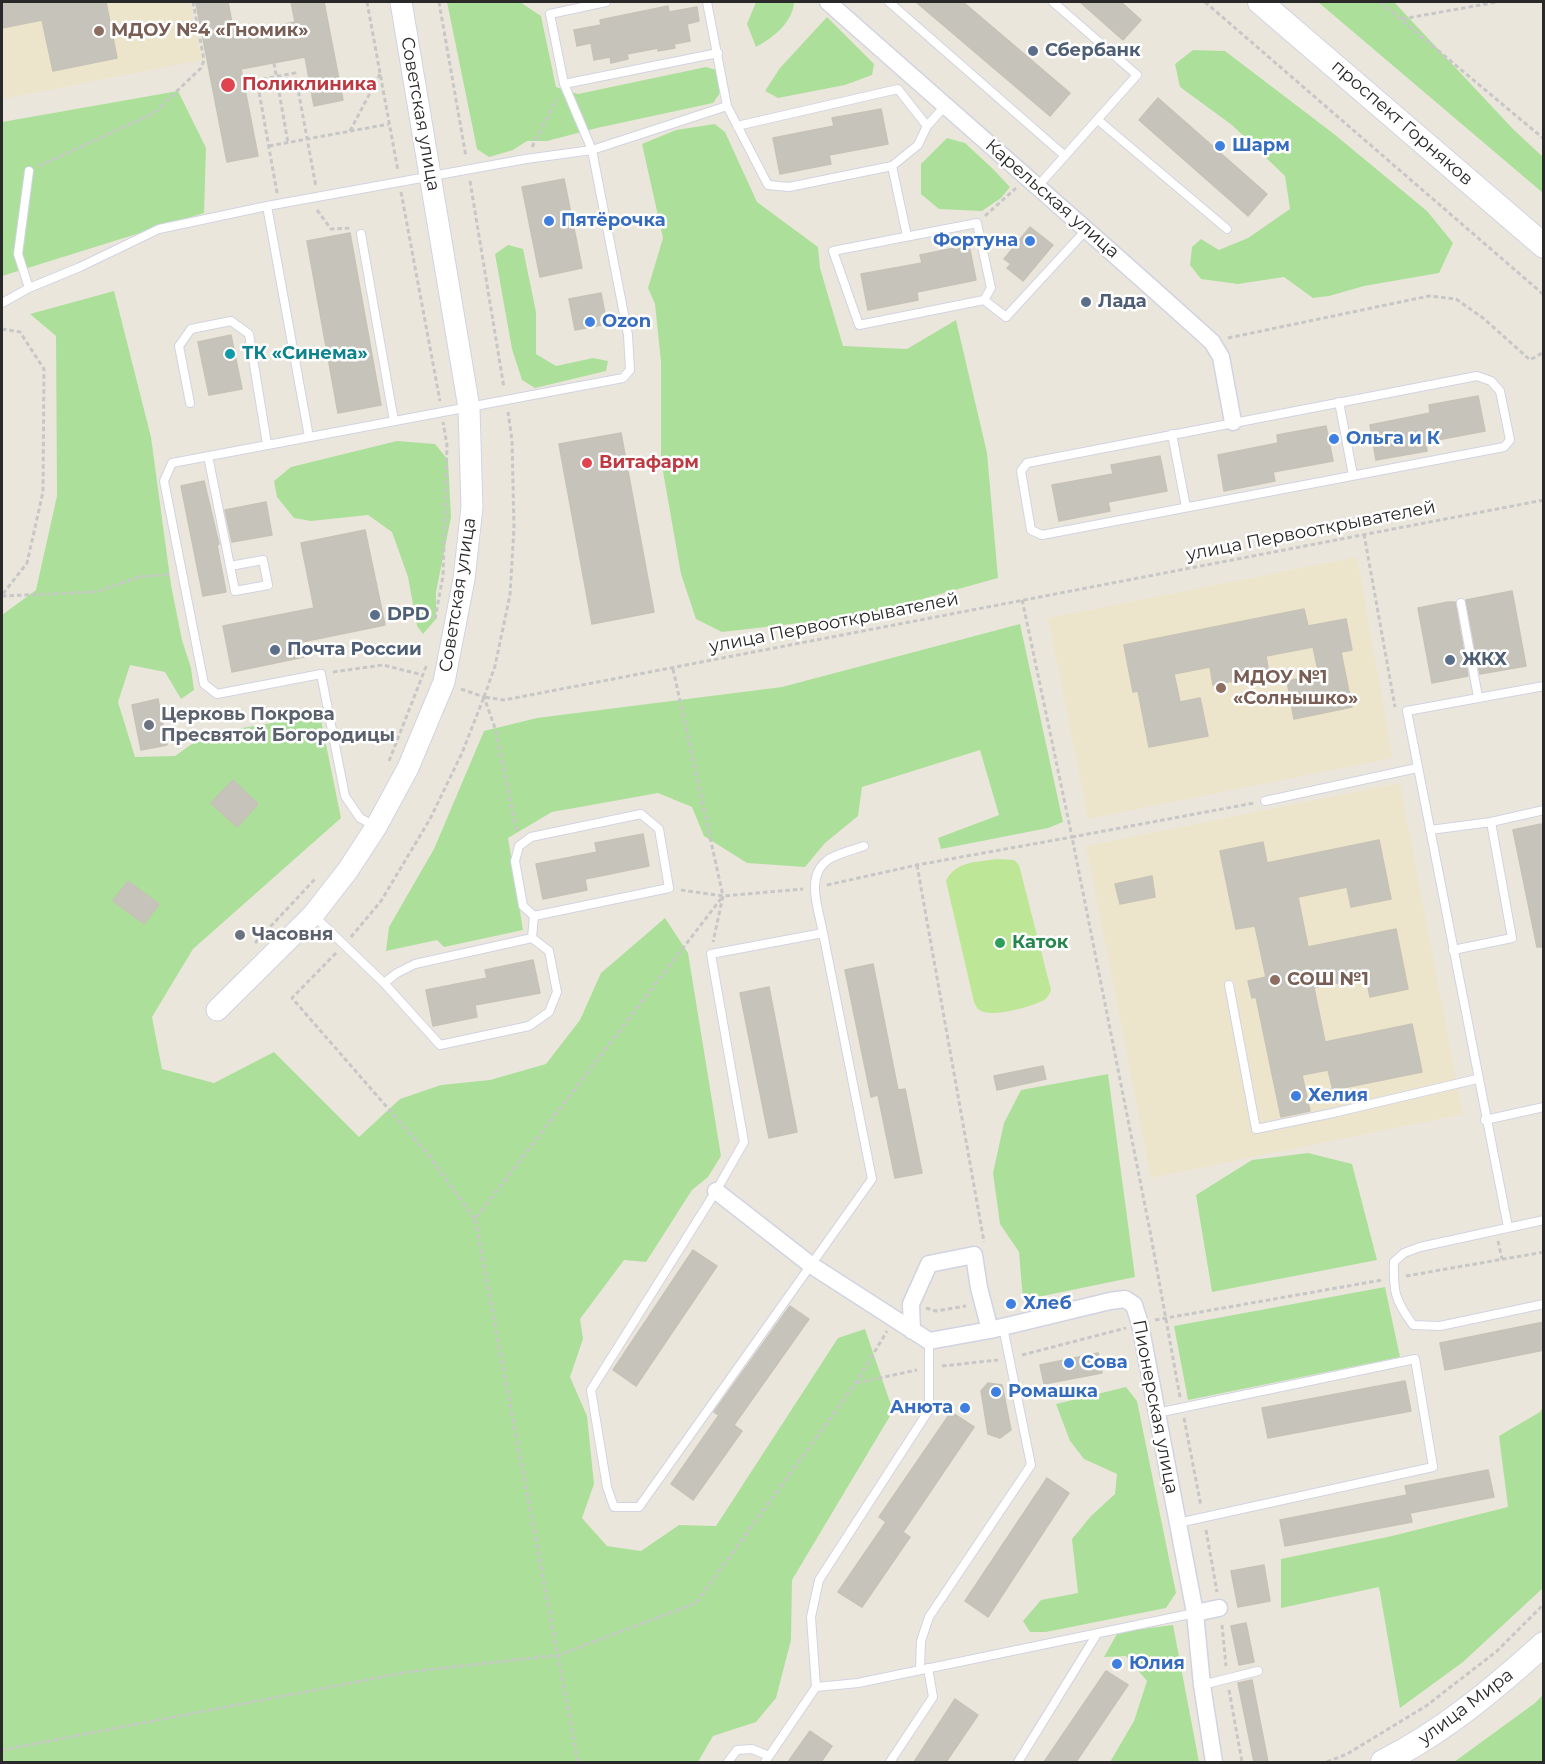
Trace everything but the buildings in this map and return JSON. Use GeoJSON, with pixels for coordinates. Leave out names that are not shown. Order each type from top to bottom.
{"type":"FeatureCollection","features":[{"type":"Feature","properties":{"kind":"main road","name":"проспект Горняков"},"geometry":{"type":"LineString","coordinates":[[1260,2],[1544,246]]}},
{"type":"Feature","properties":{"kind":"main road","name":"улица Мира"},"geometry":{"type":"LineString","coordinates":[[1383,1762],[1410,1749],[1481,1699],[1544,1644]]}},
{"type":"Feature","properties":{"kind":"street","name":"Советская улица"},"geometry":{"type":"LineString","coordinates":[[217,1010],[313,915],[348,870],[376,826],[408,768],[444,682],[464,579],[472,507],[469,408],[401,2]]}},
{"type":"Feature","properties":{"kind":"street","name":"Карельская улица"},"geometry":{"type":"LineString","coordinates":[[828,2],[1088,229],[1212,342],[1221,357],[1233,422]]}},
{"type":"Feature","properties":{"kind":"street"},"geometry":{"type":"LineString","coordinates":[[716,1191],[811,1265],[929,1341]]}},
{"type":"Feature","properties":{"kind":"street"},"geometry":{"type":"LineString","coordinates":[[912,1331],[911,1304],[929,1264],[974,1254],[979,1288],[996,1328]]}},
{"type":"Feature","properties":{"kind":"street","name":"Пионерская улица"},"geometry":{"type":"LineString","coordinates":[[929,1341],[1110,1301],[1125,1299],[1134,1305],[1140,1324],[1195,1613],[1202,1685],[1214,1762]]}},
{"type":"Feature","properties":{"kind":"street"},"geometry":{"type":"LineString","coordinates":[[1195,1613],[1219,1608]]}},
{"type":"Feature","properties":{"kind":"lane"},"geometry":{"type":"LineString","coordinates":[[376,826],[360,818],[345,796],[321,674],[217,694],[204,684],[164,481],[172,463],[623,378],[630,370],[628,335],[592,150],[564,84],[550,14],[606,2]]}},
{"type":"Feature","properties":{"kind":"lane"},"geometry":{"type":"LineString","coordinates":[[707,2],[727,106],[768,185],[789,187],[892,166],[918,145],[927,126],[945,106]]}},
{"type":"Feature","properties":{"kind":"lane"},"geometry":{"type":"LineString","coordinates":[[889,2],[1065,156]]}},
{"type":"Feature","properties":{"kind":"lane"},"geometry":{"type":"LineString","coordinates":[[1033,181],[1065,156],[1137,75],[1053,2]]}},
{"type":"Feature","properties":{"kind":"lane"},"geometry":{"type":"LineString","coordinates":[[564,84],[718,53]]}},
{"type":"Feature","properties":{"kind":"lane"},"geometry":{"type":"LineString","coordinates":[[737,126],[898,89],[927,126]]}},
{"type":"Feature","properties":{"kind":"lane"},"geometry":{"type":"LineString","coordinates":[[2,303],[29,288],[81,267],[159,229],[267,206],[468,169],[592,150],[727,106]]}},
{"type":"Feature","properties":{"kind":"lane"},"geometry":{"type":"LineString","coordinates":[[1098,120],[1227,229]]}},
{"type":"Feature","properties":{"kind":"lane"},"geometry":{"type":"LineString","coordinates":[[892,166],[907,236]]}},
{"type":"Feature","properties":{"kind":"lane"},"geometry":{"type":"LineString","coordinates":[[29,171],[18,254],[29,288]]}},
{"type":"Feature","properties":{"kind":"lane"},"geometry":{"type":"LineString","coordinates":[[267,206],[309,437]]}},
{"type":"Feature","properties":{"kind":"lane"},"geometry":{"type":"LineString","coordinates":[[984,300],[991,288],[977,223],[833,251],[860,324],[984,300],[1006,317],[1088,229]]}},
{"type":"Feature","properties":{"kind":"lane"},"geometry":{"type":"LineString","coordinates":[[361,234],[394,421]]}},
{"type":"Feature","properties":{"kind":"lane"},"geometry":{"type":"LineString","coordinates":[[190,403],[179,346],[191,329],[231,321],[249,334],[267,444]]}},
{"type":"Feature","properties":{"kind":"lane"},"geometry":{"type":"LineString","coordinates":[[1477,376],[1491,381],[1500,391],[1510,440],[1504,447],[1042,536],[1031,530],[1021,471],[1027,463],[1233,422],[1477,376]]}},
{"type":"Feature","properties":{"kind":"lane"},"geometry":{"type":"LineString","coordinates":[[1339,402],[1353,475]]}},
{"type":"Feature","properties":{"kind":"lane"},"geometry":{"type":"LineString","coordinates":[[1172,434],[1186,507]]}},
{"type":"Feature","properties":{"kind":"lane"},"geometry":{"type":"LineString","coordinates":[[208,456],[230,566],[235,591],[268,585],[263,560],[230,566]]}},
{"type":"Feature","properties":{"kind":"lane"},"geometry":{"type":"LineString","coordinates":[[1461,603],[1478,697]]}},
{"type":"Feature","properties":{"kind":"lane"},"geometry":{"type":"LineString","coordinates":[[1508,1227],[1485,1120],[1407,711],[1544,686]]}},
{"type":"Feature","properties":{"kind":"lane"},"geometry":{"type":"LineString","coordinates":[[1264,801],[1417,768]]}},
{"type":"Feature","properties":{"kind":"lane"},"geometry":{"type":"LineString","coordinates":[[1430,830],[1491,822],[1544,810]]}},
{"type":"Feature","properties":{"kind":"lane"},"geometry":{"type":"LineString","coordinates":[[641,814],[658,829],[669,888],[534,916],[523,906],[514,861],[519,846],[531,837],[641,814]]}},
{"type":"Feature","properties":{"kind":"lane"},"geometry":{"type":"LineString","coordinates":[[1453,950],[1512,938],[1491,822]]}},
{"type":"Feature","properties":{"kind":"lane"},"geometry":{"type":"LineString","coordinates":[[823,933],[711,954],[744,1142],[716,1191],[591,1390],[607,1487],[614,1507],[639,1508],[872,1179],[823,933],[814,888],[815,875],[828,860],[864,846]]}},
{"type":"Feature","properties":{"kind":"lane"},"geometry":{"type":"LineString","coordinates":[[313,915],[384,983],[440,1045],[529,1026],[549,1012],[557,992],[549,951],[532,938],[415,964],[384,983]]}},
{"type":"Feature","properties":{"kind":"lane"},"geometry":{"type":"LineString","coordinates":[[532,938],[534,916]]}},
{"type":"Feature","properties":{"kind":"lane"},"geometry":{"type":"LineString","coordinates":[[1229,986],[1256,1129],[1477,1079]]}},
{"type":"Feature","properties":{"kind":"lane"},"geometry":{"type":"LineString","coordinates":[[1485,1120],[1544,1107]]}},
{"type":"Feature","properties":{"kind":"lane"},"geometry":{"type":"LineString","coordinates":[[1544,1220],[1420,1247],[1404,1253],[1394,1262],[1398,1303],[1413,1325],[1440,1326],[1544,1304]]}},
{"type":"Feature","properties":{"kind":"lane"},"geometry":{"type":"LineString","coordinates":[[890,1762],[933,1697],[924,1669],[921,1641],[929,1617],[1031,1465],[1010,1358],[996,1328]]}},
{"type":"Feature","properties":{"kind":"lane"},"geometry":{"type":"LineString","coordinates":[[728,1762],[737,1750],[752,1749],[767,1759],[816,1687],[811,1617],[819,1580],[929,1410],[929,1341]]}},
{"type":"Feature","properties":{"kind":"lane"},"geometry":{"type":"LineString","coordinates":[[1157,1413],[1415,1359],[1433,1467],[1178,1523]]}},
{"type":"Feature","properties":{"kind":"lane"},"geometry":{"type":"LineString","coordinates":[[816,1687],[858,1683],[1195,1613]]}},
{"type":"Feature","properties":{"kind":"lane"},"geometry":{"type":"LineString","coordinates":[[1018,1762],[1097,1634]]}},
{"type":"Feature","properties":{"kind":"lane"},"geometry":{"type":"LineString","coordinates":[[1202,1685],[1258,1671]]}},
{"type":"Feature","properties":{"kind":"path"},"geometry":{"type":"LineString","coordinates":[[29,171],[154,113],[201,68],[204,60],[193,2]]}},
{"type":"Feature","properties":{"kind":"path"},"geometry":{"type":"LineString","coordinates":[[367,2],[447,445],[443,576],[433,630]]}},
{"type":"Feature","properties":{"kind":"path"},"geometry":{"type":"LineString","coordinates":[[439,2],[492,303],[512,440],[514,528],[510,595],[495,666],[484,697],[462,753],[430,819],[381,900],[344,945],[292,998],[426,1152],[475,1219],[578,1762]]}},
{"type":"Feature","properties":{"kind":"path"},"geometry":{"type":"LineString","coordinates":[[1205,2],[1544,295]]}},
{"type":"Feature","properties":{"kind":"path"},"geometry":{"type":"LineString","coordinates":[[1380,2],[1544,139]]}},
{"type":"Feature","properties":{"kind":"path"},"geometry":{"type":"LineString","coordinates":[[1401,20],[1497,2]]}},
{"type":"Feature","properties":{"kind":"path"},"geometry":{"type":"LineString","coordinates":[[274,63],[288,143]]}},
{"type":"Feature","properties":{"kind":"path"},"geometry":{"type":"LineString","coordinates":[[279,204],[257,80],[295,73],[307,140],[313,198],[332,229],[349,227],[361,234]]}},
{"type":"Feature","properties":{"kind":"path"},"geometry":{"type":"LineString","coordinates":[[350,131],[380,74]]}},
{"type":"Feature","properties":{"kind":"path"},"geometry":{"type":"LineString","coordinates":[[526,159],[564,84]]}},
{"type":"Feature","properties":{"kind":"path"},"geometry":{"type":"LineString","coordinates":[[269,146],[389,124]]}},
{"type":"Feature","properties":{"kind":"path"},"geometry":{"type":"LineString","coordinates":[[977,223],[1033,181]]}},
{"type":"Feature","properties":{"kind":"path"},"geometry":{"type":"LineString","coordinates":[[1212,342],[1429,296],[1456,299],[1483,318],[1530,360],[1544,352]]}},
{"type":"Feature","properties":{"kind":"path"},"geometry":{"type":"LineString","coordinates":[[2,329],[20,332],[44,369],[43,492],[27,563],[2,595]]}},
{"type":"Feature","properties":{"kind":"path","name":"улица Первооткрывателей"},"geometry":{"type":"LineString","coordinates":[[444,682],[484,697],[504,700],[1544,500]]}},
{"type":"Feature","properties":{"kind":"path"},"geometry":{"type":"LineString","coordinates":[[2,595],[96,592],[139,577],[182,572]]}},
{"type":"Feature","properties":{"kind":"path"},"geometry":{"type":"LineString","coordinates":[[1022,599],[1150,1231],[1164,1318],[1204,1517],[1224,1633],[1227,1680],[1242,1762]]}},
{"type":"Feature","properties":{"kind":"path"},"geometry":{"type":"LineString","coordinates":[[386,766],[427,662]]}},
{"type":"Feature","properties":{"kind":"path"},"geometry":{"type":"LineString","coordinates":[[321,674],[383,665],[423,675]]}},
{"type":"Feature","properties":{"kind":"path"},"geometry":{"type":"LineString","coordinates":[[673,669],[723,896],[711,954]]}},
{"type":"Feature","properties":{"kind":"path"},"geometry":{"type":"LineString","coordinates":[[484,697],[496,731],[515,824]]}},
{"type":"Feature","properties":{"kind":"path"},"geometry":{"type":"LineString","coordinates":[[669,888],[723,896],[814,888],[917,866],[1264,801]]}},
{"type":"Feature","properties":{"kind":"path"},"geometry":{"type":"LineString","coordinates":[[917,866],[985,1247]]}},
{"type":"Feature","properties":{"kind":"path"},"geometry":{"type":"LineString","coordinates":[[254,944],[322,872]]}},
{"type":"Feature","properties":{"kind":"path"},"geometry":{"type":"LineString","coordinates":[[475,1219],[723,896]]}},
{"type":"Feature","properties":{"kind":"path"},"geometry":{"type":"LineString","coordinates":[[856,1383],[928,1368],[1010,1358],[1164,1318],[1544,1252]]}},
{"type":"Feature","properties":{"kind":"path"},"geometry":{"type":"LineString","coordinates":[[911,1304],[936,1311],[971,1306],[979,1288]]}},
{"type":"Feature","properties":{"kind":"path"},"geometry":{"type":"LineString","coordinates":[[2,1750],[408,1672],[559,1655],[696,1604],[856,1383],[894,1320]]}},
{"type":"Feature","properties":{"kind":"path"},"geometry":{"type":"LineString","coordinates":[[1327,1762],[1347,1754],[1426,1706],[1497,1651],[1544,1604]]}},
{"type":"Feature","properties":{"kind":"shaded area","name":"МДОУ №4 «Гномик»"},"geometry":{"type":"Polygon","coordinates":[[[2,2],[190,2],[202,60],[2,99],[2,2]]]}},
{"type":"Feature","properties":{"kind":"shaded area","name":"МДОУ №1 «Солнышко»"},"geometry":{"type":"Polygon","coordinates":[[[1357,557],[1393,758],[1088,819],[1048,618],[1357,557]]]}},
{"type":"Feature","properties":{"kind":"shaded area","name":"СОШ №1"},"geometry":{"type":"Polygon","coordinates":[[[1400,783],[1463,1114],[1151,1178],[1086,846],[1400,783]]]}},
{"type":"Feature","properties":{"kind":"green space"},"geometry":{"type":"Polygon","coordinates":[[[447,2],[520,2],[541,16],[556,87],[578,94],[706,67],[716,70],[720,93],[713,103],[547,141],[527,141],[513,150],[489,157],[477,149],[447,2]]]}},
{"type":"Feature","properties":{"kind":"green space"},"geometry":{"type":"Polygon","coordinates":[[[756,2],[794,2],[790,16],[781,29],[756,47],[747,24],[756,2]]]}},
{"type":"Feature","properties":{"kind":"green space"},"geometry":{"type":"Polygon","coordinates":[[[1318,2],[1394,2],[1513,129],[1543,157],[1543,193],[1318,2]]]}},
{"type":"Feature","properties":{"kind":"green space"},"geometry":{"type":"Polygon","coordinates":[[[827,17],[874,64],[872,75],[845,85],[778,98],[765,91],[780,68],[827,17]]]}},
{"type":"Feature","properties":{"kind":"green space"},"geometry":{"type":"Polygon","coordinates":[[[1193,50],[1225,51],[1334,134],[1427,211],[1453,243],[1439,273],[1364,286],[1313,298],[1284,277],[1238,284],[1201,279],[1190,265],[1192,247],[1201,239],[1219,250],[1248,238],[1290,209],[1285,176],[1232,125],[1180,87],[1175,64],[1193,50]]]}},
{"type":"Feature","properties":{"kind":"green space"},"geometry":{"type":"Polygon","coordinates":[[[178,91],[206,148],[204,213],[2,276],[2,122],[178,91]]]}},
{"type":"Feature","properties":{"kind":"green space"},"geometry":{"type":"Polygon","coordinates":[[[715,124],[725,132],[757,202],[818,247],[820,268],[843,346],[907,349],[956,320],[987,453],[998,578],[861,616],[722,632],[696,619],[681,574],[661,460],[661,362],[655,304],[648,288],[663,238],[642,144],[676,130],[715,124]]]}},
{"type":"Feature","properties":{"kind":"green space"},"geometry":{"type":"Polygon","coordinates":[[[947,138],[965,143],[1010,187],[1001,198],[982,211],[939,209],[921,194],[921,164],[947,138]]]}},
{"type":"Feature","properties":{"kind":"green space"},"geometry":{"type":"Polygon","coordinates":[[[508,245],[523,249],[536,312],[536,354],[556,366],[593,358],[608,361],[606,371],[535,388],[522,380],[512,349],[495,254],[508,245]]]}},
{"type":"Feature","properties":{"kind":"green space"},"geometry":{"type":"Polygon","coordinates":[[[114,291],[151,437],[171,585],[194,690],[181,699],[165,672],[130,665],[118,702],[135,757],[175,756],[206,734],[320,715],[341,818],[193,949],[152,1017],[162,1069],[214,1083],[274,1052],[359,1137],[400,1099],[441,1085],[490,1080],[546,1064],[580,1020],[601,973],[665,918],[688,953],[721,1156],[708,1177],[692,1190],[646,1262],[624,1260],[580,1319],[583,1339],[570,1377],[587,1416],[594,1484],[582,1518],[607,1546],[641,1551],[679,1525],[716,1526],[838,1338],[865,1329],[893,1411],[792,1580],[791,1640],[776,1698],[756,1722],[713,1736],[698,1762],[2,1762],[2,615],[36,590],[57,496],[56,336],[30,314],[114,291]]]}},
{"type":"Feature","properties":{"kind":"green space"},"geometry":{"type":"Polygon","coordinates":[[[397,441],[435,444],[448,460],[451,517],[436,592],[436,619],[423,634],[417,626],[408,577],[392,532],[368,515],[311,521],[294,518],[277,497],[274,481],[291,467],[397,441]]]}},
{"type":"Feature","properties":{"kind":"green space"},"geometry":{"type":"Polygon","coordinates":[[[1020,624],[1063,822],[1048,828],[941,849],[938,838],[999,815],[980,750],[862,787],[858,816],[825,843],[805,867],[747,863],[704,836],[692,807],[658,793],[552,812],[508,838],[523,930],[444,947],[437,940],[386,951],[389,927],[434,849],[484,731],[537,718],[782,687],[1020,624]]]}},
{"type":"Feature","properties":{"kind":"green space","name":"Каток"},"geometry":{"type":"Polygon","coordinates":[[[997,859],[1014,860],[1019,865],[1051,990],[1047,998],[1037,1003],[1013,1010],[990,1013],[980,1011],[974,1002],[946,881],[950,874],[961,866],[997,859]]]}},
{"type":"Feature","properties":{"kind":"green space"},"geometry":{"type":"Polygon","coordinates":[[[1108,1074],[1135,1277],[1023,1300],[1019,1252],[1000,1224],[993,1173],[1004,1123],[1021,1090],[1108,1074]]]}},
{"type":"Feature","properties":{"kind":"green space"},"geometry":{"type":"Polygon","coordinates":[[[1308,1153],[1352,1164],[1377,1260],[1212,1292],[1196,1195],[1252,1160],[1308,1153]]]}},
{"type":"Feature","properties":{"kind":"green space"},"geometry":{"type":"Polygon","coordinates":[[[1385,1287],[1400,1357],[1188,1400],[1174,1326],[1385,1287]]]}},
{"type":"Feature","properties":{"kind":"green space"},"geometry":{"type":"Polygon","coordinates":[[[1126,1387],[1137,1401],[1176,1593],[1166,1608],[1046,1632],[1030,1632],[1023,1621],[1041,1600],[1078,1593],[1072,1539],[1091,1516],[1115,1494],[1117,1474],[1084,1459],[1070,1441],[1056,1404],[1126,1387]]]}},
{"type":"Feature","properties":{"kind":"green space"},"geometry":{"type":"Polygon","coordinates":[[[1543,1407],[1543,1588],[1463,1662],[1400,1708],[1379,1587],[1281,1608],[1281,1559],[1392,1536],[1508,1507],[1499,1436],[1540,1412],[1543,1407]]]}},
{"type":"Feature","properties":{"kind":"green space"},"geometry":{"type":"Polygon","coordinates":[[[1173,1625],[1199,1762],[1110,1762],[1134,1721],[1147,1681],[1126,1656],[1104,1657],[1118,1632],[1173,1625]]]}},
{"type":"Feature","properties":{"kind":"green space"},"geometry":{"type":"Polygon","coordinates":[[[1543,1695],[1543,1762],[1454,1762],[1535,1703],[1543,1695]]]}},
{"type":"Feature","properties":{"kind":"place","name":"МДОУ №4 «Гномик»"},"geometry":{"type":"Point","coordinates":[99,31]}},
{"type":"Feature","properties":{"kind":"place","name":"Сбербанк"},"geometry":{"type":"Point","coordinates":[1033,51]}},
{"type":"Feature","properties":{"kind":"place","name":"Поликлиника"},"geometry":{"type":"Point","coordinates":[228,85]}},
{"type":"Feature","properties":{"kind":"place","name":"Шарм"},"geometry":{"type":"Point","coordinates":[1220,146]}},
{"type":"Feature","properties":{"kind":"place","name":"Пятёрочка"},"geometry":{"type":"Point","coordinates":[549,221]}},
{"type":"Feature","properties":{"kind":"place","name":"Фортуна"},"geometry":{"type":"Point","coordinates":[1030,241]}},
{"type":"Feature","properties":{"kind":"place","name":"Лада"},"geometry":{"type":"Point","coordinates":[1086,302]}},
{"type":"Feature","properties":{"kind":"place","name":"Ozon"},"geometry":{"type":"Point","coordinates":[590,322]}},
{"type":"Feature","properties":{"kind":"place","name":"ТК «Синема»"},"geometry":{"type":"Point","coordinates":[230,354]}},
{"type":"Feature","properties":{"kind":"place","name":"Ольга и К"},"geometry":{"type":"Point","coordinates":[1334,439]}},
{"type":"Feature","properties":{"kind":"place","name":"Витафарм"},"geometry":{"type":"Point","coordinates":[587,463]}},
{"type":"Feature","properties":{"kind":"place","name":"DPD"},"geometry":{"type":"Point","coordinates":[375,615]}},
{"type":"Feature","properties":{"kind":"place","name":"Почта России"},"geometry":{"type":"Point","coordinates":[275,650]}},
{"type":"Feature","properties":{"kind":"place","name":"ЖКХ"},"geometry":{"type":"Point","coordinates":[1450,660]}},
{"type":"Feature","properties":{"kind":"place","name":"МДОУ №1 «Солнышко»"},"geometry":{"type":"Point","coordinates":[1221,688]}},
{"type":"Feature","properties":{"kind":"place","name":"Церковь Покрова Пресвятой Богородицы"},"geometry":{"type":"Point","coordinates":[149,725]}},
{"type":"Feature","properties":{"kind":"place","name":"Часовня"},"geometry":{"type":"Point","coordinates":[240,935]}},
{"type":"Feature","properties":{"kind":"place","name":"Каток"},"geometry":{"type":"Point","coordinates":[1000,943]}},
{"type":"Feature","properties":{"kind":"place","name":"СОШ №1"},"geometry":{"type":"Point","coordinates":[1275,980]}},
{"type":"Feature","properties":{"kind":"place","name":"Хелия"},"geometry":{"type":"Point","coordinates":[1296,1096]}},
{"type":"Feature","properties":{"kind":"place","name":"Хлеб"},"geometry":{"type":"Point","coordinates":[1011,1304]}},
{"type":"Feature","properties":{"kind":"place","name":"Сова"},"geometry":{"type":"Point","coordinates":[1069,1363]}},
{"type":"Feature","properties":{"kind":"place","name":"Ромашка"},"geometry":{"type":"Point","coordinates":[996,1392]}},
{"type":"Feature","properties":{"kind":"place","name":"Анюта"},"geometry":{"type":"Point","coordinates":[965,1408]}},
{"type":"Feature","properties":{"kind":"place","name":"Юлия"},"geometry":{"type":"Point","coordinates":[1117,1664]}}]}
